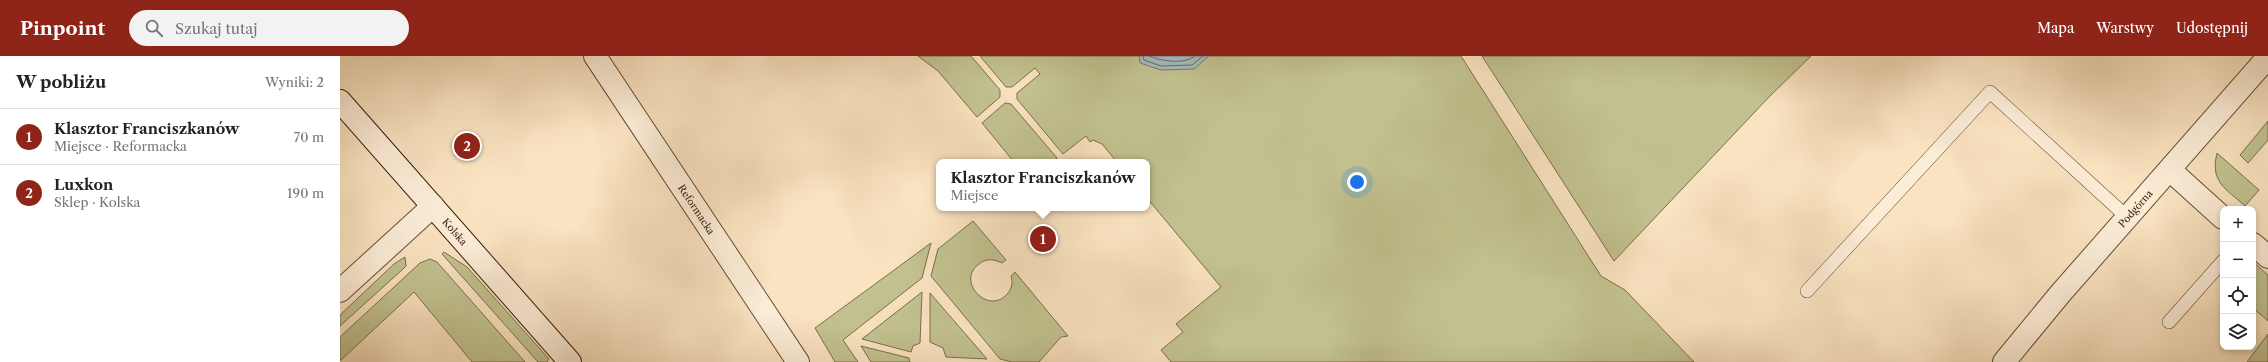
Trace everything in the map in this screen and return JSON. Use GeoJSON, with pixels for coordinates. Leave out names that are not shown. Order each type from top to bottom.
{"type":"FeatureCollection","features":[{"type":"Feature","properties":{"kind":"street","name":"Reformacka"},"geometry":{"type":"LineString","coordinates":[[595,56],[798,362]]}},
{"type":"Feature","properties":{"kind":"street","name":"Podgórna"},"geometry":{"type":"LineString","coordinates":[[2004,362],[2127,217],[2268,57]]}},
{"type":"Feature","properties":{"kind":"street","name":"Kolska"},"geometry":{"type":"LineString","coordinates":[[340,101],[570,362]]}},
{"type":"Feature","properties":{"kind":"street"},"geometry":{"type":"LineString","coordinates":[[2170,170],[2220,215]]}},
{"type":"Feature","properties":{"kind":"street"},"geometry":{"type":"LineString","coordinates":[[340,292],[433,206]]}},
{"type":"Feature","properties":{"kind":"street"},"geometry":{"type":"LineString","coordinates":[[2256,247],[2268,257]]}},
{"type":"Feature","properties":{"kind":"lane"},"geometry":{"type":"LineString","coordinates":[[1806,291],[1990,92],[2127,217]]}},
{"type":"Feature","properties":{"kind":"lane"},"geometry":{"type":"LineString","coordinates":[[2169,322],[2220,264]]}},
{"type":"Feature","properties":{"kind":"green space"},"geometry":{"type":"Polygon","coordinates":[[[918,56],[971,56],[1000,90],[1000,97],[977,117],[938,71],[918,56]]]}},
{"type":"Feature","properties":{"kind":"green space"},"geometry":{"type":"Polygon","coordinates":[[[980,56],[1461,56],[1601,276],[1625,290],[1694,362],[1171,362],[1161,350],[1183,332],[1176,324],[1221,287],[1150,202],[1150,159],[1114,159],[1102,144],[1093,140],[1090,142],[1086,136],[1063,154],[1017,99],[1017,93],[1040,74],[1035,68],[1012,87],[1006,87],[980,56]]]}},
{"type":"Feature","properties":{"kind":"green space"},"geometry":{"type":"Polygon","coordinates":[[[1482,56],[1811,56],[1769,97],[1614,261],[1482,56]]]}},
{"type":"Feature","properties":{"kind":"green space"},"geometry":{"type":"Polygon","coordinates":[[[1005,103],[1011,104],[1057,158],[1012,159],[982,123],[1005,103]]]}},
{"type":"Feature","properties":{"kind":"green space"},"geometry":{"type":"Polygon","coordinates":[[[2268,121],[2268,140],[2248,163],[2240,155],[2268,121]]]}},
{"type":"Feature","properties":{"kind":"green space"},"geometry":{"type":"Polygon","coordinates":[[[2217,153],[2259,190],[2245,206],[2221,184],[2216,171],[2215,163],[2217,153]]]}},
{"type":"Feature","properties":{"kind":"green space"},"geometry":{"type":"Polygon","coordinates":[[[973,221],[1006,260],[1002,263],[993,260],[984,261],[973,271],[971,279],[977,294],[984,299],[992,301],[1000,299],[1008,293],[1012,283],[1011,276],[1015,272],[1068,336],[1061,337],[1039,362],[1012,362],[1000,359],[931,276],[938,249],[973,221]]]}},
{"type":"Feature","properties":{"kind":"green space"},"geometry":{"type":"Polygon","coordinates":[[[931,243],[922,278],[843,340],[858,362],[835,362],[815,328],[931,243]]]}},
{"type":"Feature","properties":{"kind":"green space"},"geometry":{"type":"Polygon","coordinates":[[[444,252],[467,267],[549,359],[547,362],[538,362],[442,254],[444,252]]]}},
{"type":"Feature","properties":{"kind":"green space"},"geometry":{"type":"Polygon","coordinates":[[[405,257],[406,266],[340,326],[340,315],[394,264],[405,257]]]}},
{"type":"Feature","properties":{"kind":"green space"},"geometry":{"type":"Polygon","coordinates":[[[430,259],[437,262],[525,362],[472,362],[414,292],[340,361],[340,337],[420,263],[430,259]]]}},
{"type":"Feature","properties":{"kind":"green space"},"geometry":{"type":"Polygon","coordinates":[[[2256,265],[2268,275],[2268,321],[2256,311],[2256,265]]]}},
{"type":"Feature","properties":{"kind":"green space"},"geometry":{"type":"Polygon","coordinates":[[[922,292],[920,343],[913,346],[911,352],[862,339],[922,292]]]}},
{"type":"Feature","properties":{"kind":"green space"},"geometry":{"type":"Polygon","coordinates":[[[930,293],[987,359],[946,357],[943,348],[930,342],[930,293]]]}},
{"type":"Feature","properties":{"kind":"green space"},"geometry":{"type":"Polygon","coordinates":[[[2268,334],[2268,362],[2247,362],[2268,334]]]}},
{"type":"Feature","properties":{"kind":"green space"},"geometry":{"type":"Polygon","coordinates":[[[861,346],[909,358],[910,362],[871,362],[861,346]]]}},
{"type":"Feature","properties":{"kind":"water"},"geometry":{"type":"Polygon","coordinates":[[[1139,56],[1209,56],[1194,69],[1161,70],[1140,63],[1139,56]]]}},
{"type":"Feature","properties":{"kind":"place","name":"Luxkon"},"geometry":{"type":"Point","coordinates":[467,146]}},
{"type":"Feature","properties":{"kind":"place","name":"Klasztor Franciszkanów"},"geometry":{"type":"Point","coordinates":[1043,239]}}]}
